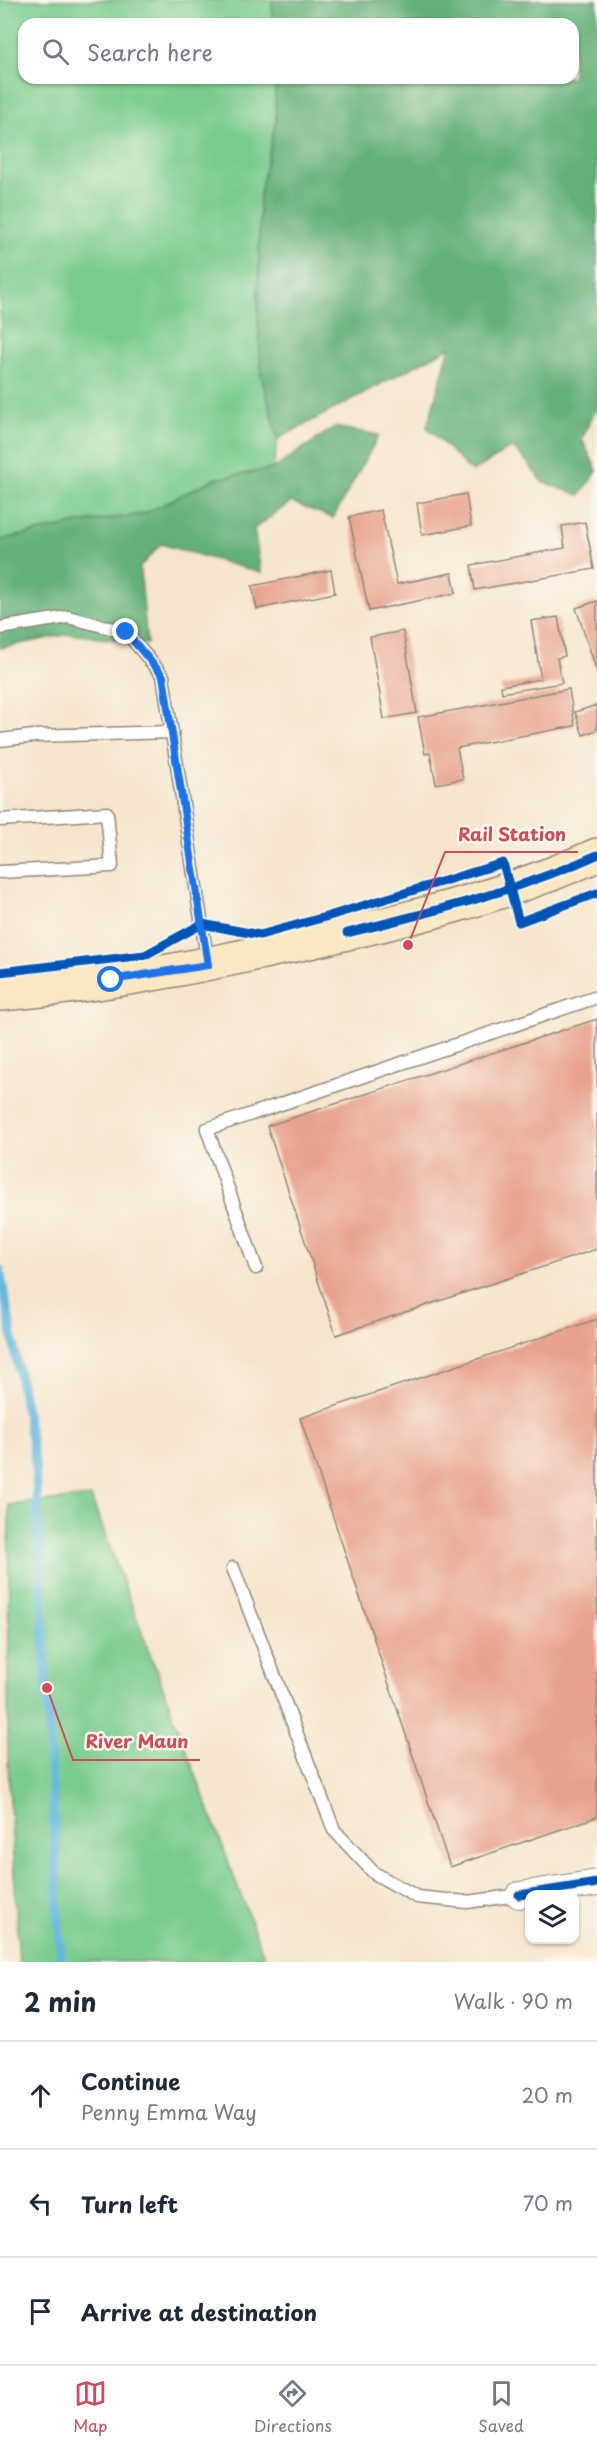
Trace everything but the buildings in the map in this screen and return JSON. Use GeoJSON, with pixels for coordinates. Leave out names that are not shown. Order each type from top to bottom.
{"type":"FeatureCollection","features":[{"type":"Feature","properties":{"kind":"main road"},"geometry":{"type":"LineString","coordinates":[[0,994],[43,990],[208,965],[454,906],[555,874],[597,855]]}},
{"type":"Feature","properties":{"kind":"street"},"geometry":{"type":"LineString","coordinates":[[519,1895],[597,1883]]}},
{"type":"Feature","properties":{"kind":"lane"},"geometry":{"type":"LineString","coordinates":[[0,628],[69,617],[126,632],[163,676],[208,965]]}},
{"type":"Feature","properties":{"kind":"lane"},"geometry":{"type":"LineString","coordinates":[[0,740],[34,736],[172,732]]}},
{"type":"Feature","properties":{"kind":"lane"},"geometry":{"type":"LineString","coordinates":[[0,820],[107,813],[112,866],[0,872]]}},
{"type":"Feature","properties":{"kind":"lane"},"geometry":{"type":"LineString","coordinates":[[256,1268],[207,1129],[597,997]]}},
{"type":"Feature","properties":{"kind":"lane"},"geometry":{"type":"LineString","coordinates":[[233,1568],[334,1830],[374,1873],[417,1897],[467,1902],[519,1895]]}},
{"type":"Feature","properties":{"kind":"green space"},"geometry":{"type":"Polygon","coordinates":[[[0,0],[272,0],[273,18],[18,18],[18,84],[275,84],[276,121],[260,192],[258,316],[261,374],[278,439],[273,469],[214,479],[144,514],[78,523],[0,540],[0,0]]]}},
{"type":"Feature","properties":{"kind":"green space"},"geometry":{"type":"Polygon","coordinates":[[[272,0],[597,0],[597,411],[582,439],[597,471],[580,495],[542,482],[512,447],[472,472],[427,427],[450,347],[278,439],[261,374],[258,316],[260,192],[276,121],[275,84],[579,84],[579,18],[273,18],[272,0]]]}},
{"type":"Feature","properties":{"kind":"green space"},"geometry":{"type":"Polygon","coordinates":[[[334,427],[379,435],[333,518],[291,502],[254,529],[261,573],[161,544],[140,567],[147,644],[69,634],[0,648],[0,540],[78,523],[144,514],[214,479],[273,469],[334,427]]]}},
{"type":"Feature","properties":{"kind":"green space"},"geometry":{"type":"Polygon","coordinates":[[[91,1497],[266,1962],[19,1962],[8,1765],[9,1505],[91,1497]]]}},
{"type":"Feature","properties":{"kind":"waterway"},"geometry":{"type":"LineString","coordinates":[[0,1270],[35,1461],[61,1962]]}},
{"type":"Feature","properties":{"kind":"cycle path"},"geometry":{"type":"LineString","coordinates":[[347,933],[505,890],[597,855]]}},
{"type":"Feature","properties":{"kind":"cycle path"},"geometry":{"type":"LineString","coordinates":[[0,972],[145,955],[202,924],[260,935],[503,863],[519,922],[597,893]]}},
{"type":"Feature","properties":{"kind":"cycle path"},"geometry":{"type":"LineString","coordinates":[[519,1895],[597,1883]]}},
{"type":"Feature","properties":{"kind":"place","name":"Rail Station"},"geometry":{"type":"Point","coordinates":[408,945]}},
{"type":"Feature","properties":{"kind":"place","name":"River Maun"},"geometry":{"type":"Point","coordinates":[47,1688]}},
{"type":"Feature","properties":{"kind":"route"},"geometry":{"type":"LineString","coordinates":[[111,980],[208,965],[163,676],[126,632]]}}]}
